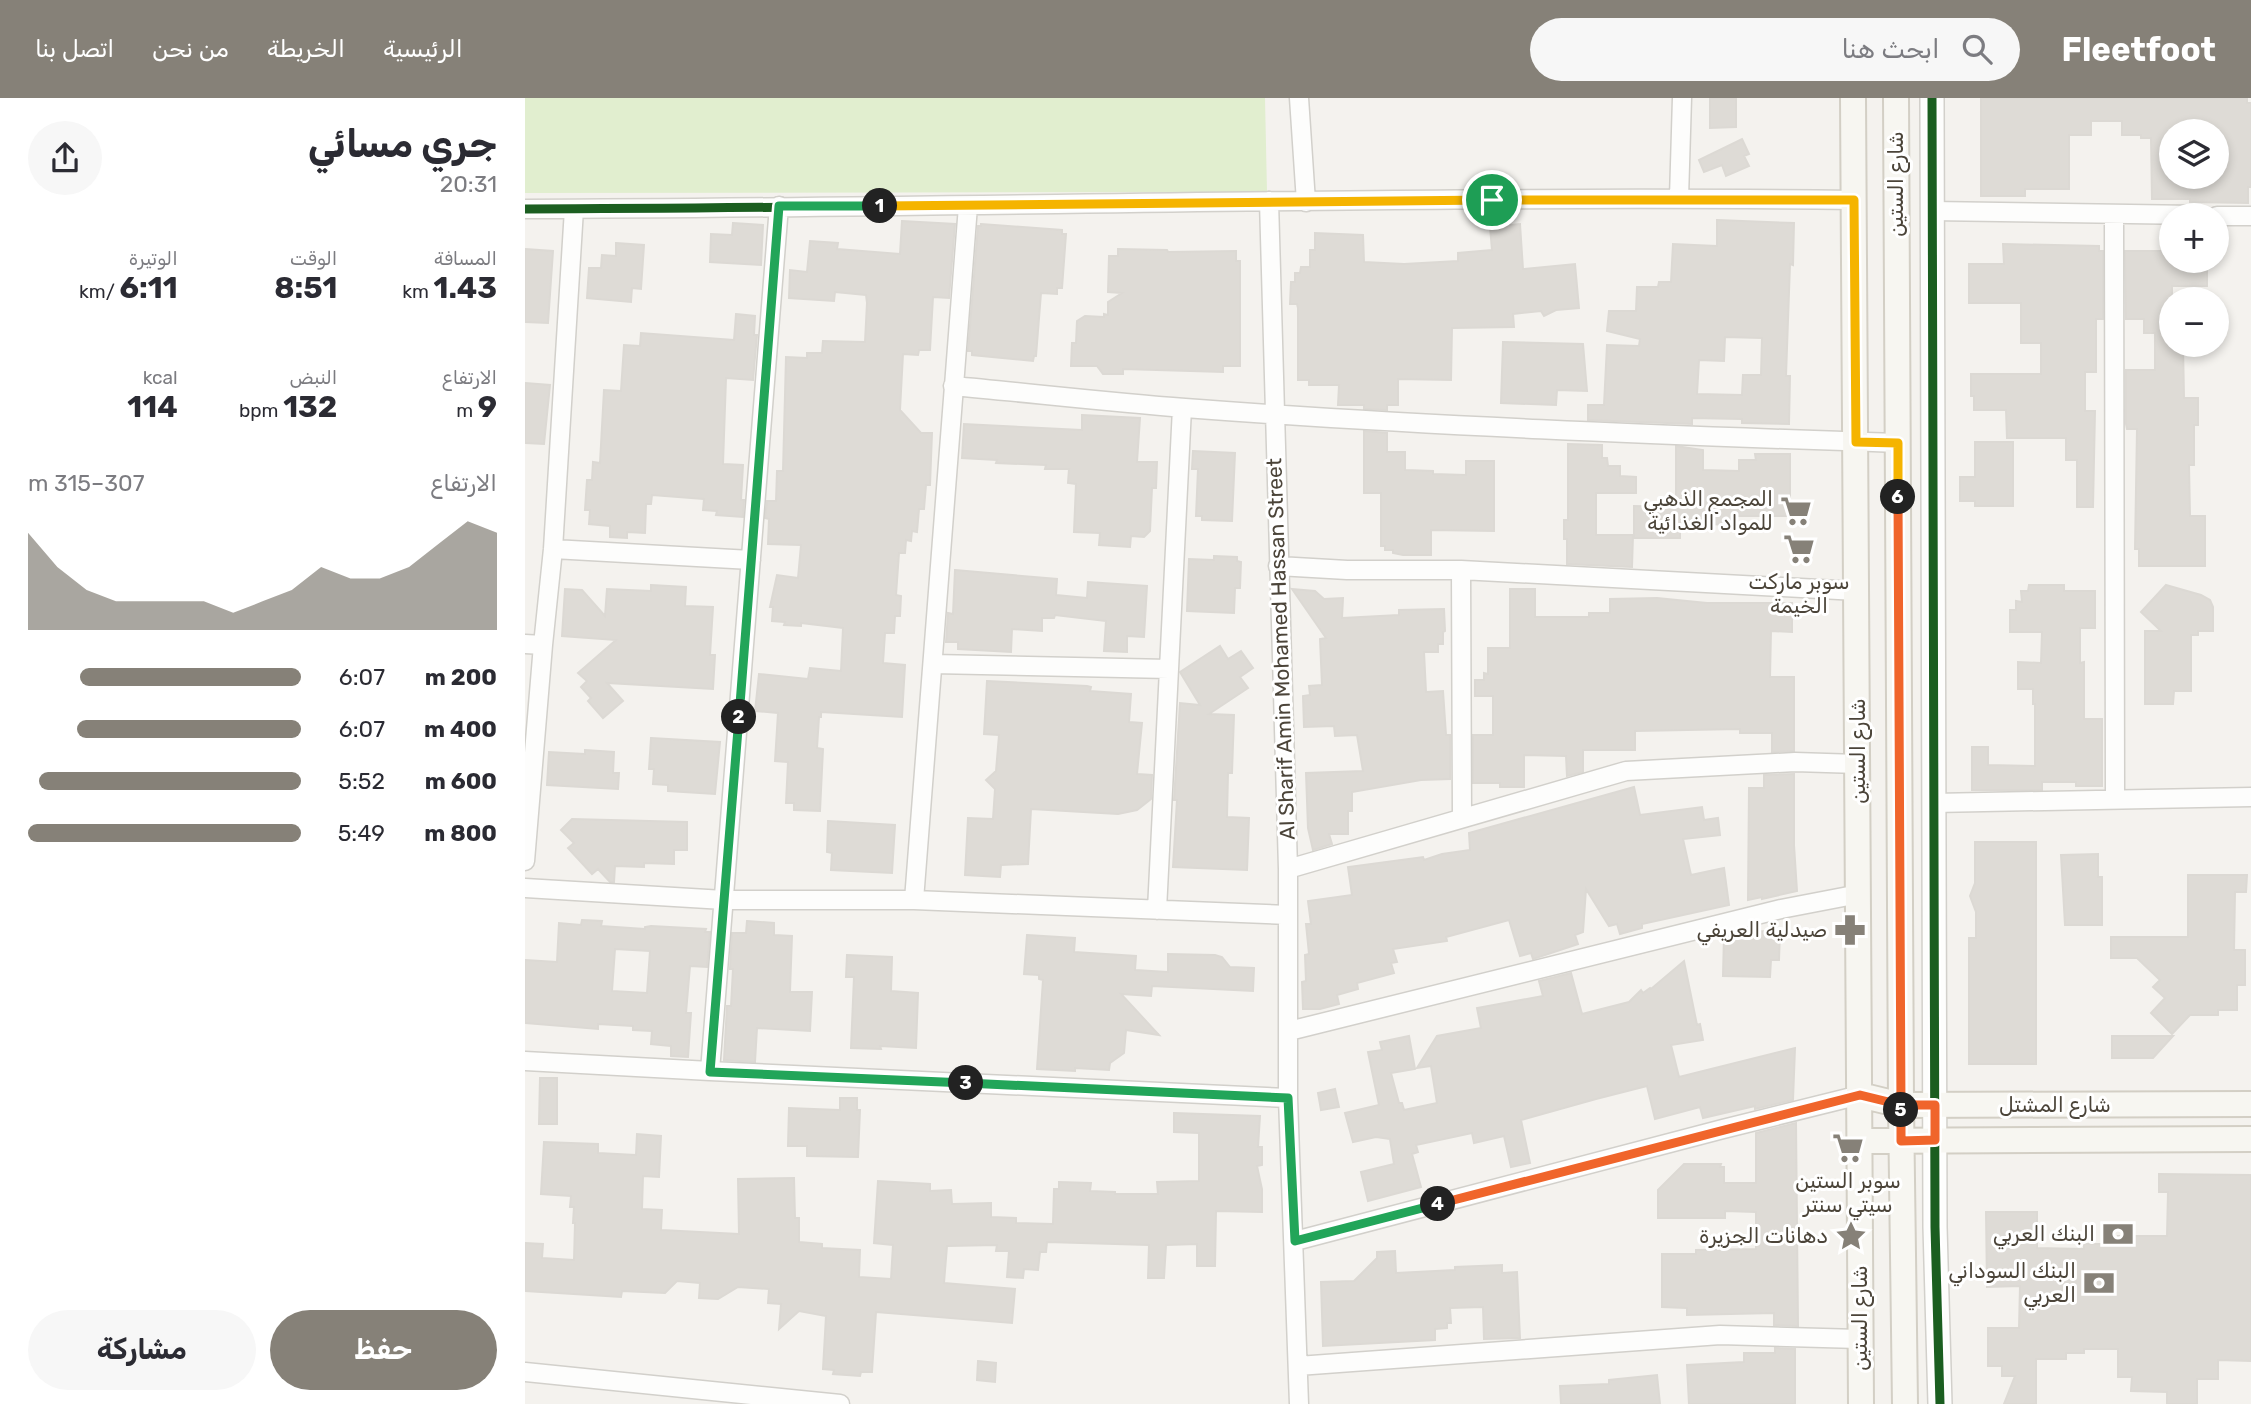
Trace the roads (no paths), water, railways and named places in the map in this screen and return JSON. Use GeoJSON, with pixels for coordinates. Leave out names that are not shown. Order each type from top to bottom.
{"type":"FeatureCollection","features":[{"type":"Feature","properties":{"kind":"main road","name":"شارع الستين"},"geometry":{"type":"LineString","coordinates":[[1853,98],[1861,1404]]}},
{"type":"Feature","properties":{"kind":"main road","name":"شارع الستين"},"geometry":{"type":"LineString","coordinates":[[1896,98],[1901,1141],[1905,1404]]}},
{"type":"Feature","properties":{"kind":"main road"},"geometry":{"type":"LineString","coordinates":[[1856,512],[1898,512]]}},
{"type":"Feature","properties":{"kind":"main road","name":"شارع المشتل"},"geometry":{"type":"LineString","coordinates":[[1860,1095],[1901,1105],[2251,1104]]}},
{"type":"Feature","properties":{"kind":"main road","name":"شارع المشتل"},"geometry":{"type":"LineString","coordinates":[[1860,1141],[2251,1139]]}},
{"type":"Feature","properties":{"kind":"street"},"geometry":{"type":"LineString","coordinates":[[1299,98],[1306,202]]}},
{"type":"Feature","properties":{"kind":"street"},"geometry":{"type":"LineString","coordinates":[[1679,198],[1682,98]]}},
{"type":"Feature","properties":{"kind":"street"},"geometry":{"type":"LineString","coordinates":[[1932,98],[1935,1227],[1940,1404]]}},
{"type":"Feature","properties":{"kind":"street"},"geometry":{"type":"LineString","coordinates":[[525,209],[1679,198],[1854,200]]}},
{"type":"Feature","properties":{"kind":"street","name":"Al Sharif Amin Mohamed Hassan Street"},"geometry":{"type":"LineString","coordinates":[[1269,201],[1288,869],[1288,1098],[1299,1404]]}},
{"type":"Feature","properties":{"kind":"street"},"geometry":{"type":"LineString","coordinates":[[710,1072],[779,206]]}},
{"type":"Feature","properties":{"kind":"street"},"geometry":{"type":"LineString","coordinates":[[914,900],[968,206]]}},
{"type":"Feature","properties":{"kind":"street"},"geometry":{"type":"LineString","coordinates":[[525,860],[534,645],[553,549],[574,209]]}},
{"type":"Feature","properties":{"kind":"street"},"geometry":{"type":"LineString","coordinates":[[1932,211],[2159,215]]}},
{"type":"Feature","properties":{"kind":"street"},"geometry":{"type":"LineString","coordinates":[[2114,214],[2115,799]]}},
{"type":"Feature","properties":{"kind":"street"},"geometry":{"type":"LineString","coordinates":[[2229,216],[2251,216]]}},
{"type":"Feature","properties":{"kind":"street"},"geometry":{"type":"LineString","coordinates":[[953,386],[1274,414],[1717,438],[1898,443]]}},
{"type":"Feature","properties":{"kind":"street"},"geometry":{"type":"LineString","coordinates":[[1157,909],[1182,408]]}},
{"type":"Feature","properties":{"kind":"street"},"geometry":{"type":"LineString","coordinates":[[553,549],[751,560]]}},
{"type":"Feature","properties":{"kind":"street"},"geometry":{"type":"LineString","coordinates":[[1279,566],[1347,570],[1461,570],[1857,591]]}},
{"type":"Feature","properties":{"kind":"street"},"geometry":{"type":"LineString","coordinates":[[1461,570],[1462,818]]}},
{"type":"Feature","properties":{"kind":"street"},"geometry":{"type":"LineString","coordinates":[[933,664],[1169,669]]}},
{"type":"Feature","properties":{"kind":"street"},"geometry":{"type":"LineString","coordinates":[[1288,869],[1626,771],[1795,762],[1858,764]]}},
{"type":"Feature","properties":{"kind":"street"},"geometry":{"type":"LineString","coordinates":[[1934,803],[2251,797]]}},
{"type":"Feature","properties":{"kind":"street"},"geometry":{"type":"LineString","coordinates":[[525,888],[725,900],[914,900],[1288,915]]}},
{"type":"Feature","properties":{"kind":"street"},"geometry":{"type":"LineString","coordinates":[[1289,1031],[1781,909],[1859,894]]}},
{"type":"Feature","properties":{"kind":"street"},"geometry":{"type":"LineString","coordinates":[[525,1060],[710,1072],[1288,1098]]}},
{"type":"Feature","properties":{"kind":"street"},"geometry":{"type":"LineString","coordinates":[[1295,1241],[1860,1095]]}},
{"type":"Feature","properties":{"kind":"street"},"geometry":{"type":"LineString","coordinates":[[1297,1366],[1720,1335],[1859,1339]]}},
{"type":"Feature","properties":{"kind":"street"},"geometry":{"type":"LineString","coordinates":[[525,1371],[840,1404]]}},
{"type":"Feature","properties":{"kind":"place","name":"المجمع الذهبي للمواد الغذائية"},"geometry":{"type":"Point","coordinates":[1796,511]}},
{"type":"Feature","properties":{"kind":"place","name":"سوبر ماركت الخيمة"},"geometry":{"type":"Point","coordinates":[1799,549]}},
{"type":"Feature","properties":{"kind":"place","name":"صيدلية العريفي"},"geometry":{"type":"Point","coordinates":[1850,930]}},
{"type":"Feature","properties":{"kind":"place","name":"سوبر الستين سيتي سنتر"},"geometry":{"type":"Point","coordinates":[1848,1148]}},
{"type":"Feature","properties":{"kind":"place","name":"البنك العربي"},"geometry":{"type":"Point","coordinates":[2118,1234]}},
{"type":"Feature","properties":{"kind":"place","name":"دهانات الجزيرة"},"geometry":{"type":"Point","coordinates":[1851,1236]}},
{"type":"Feature","properties":{"kind":"place","name":"البنك السوداني العربي"},"geometry":{"type":"Point","coordinates":[2099,1283]}}]}
